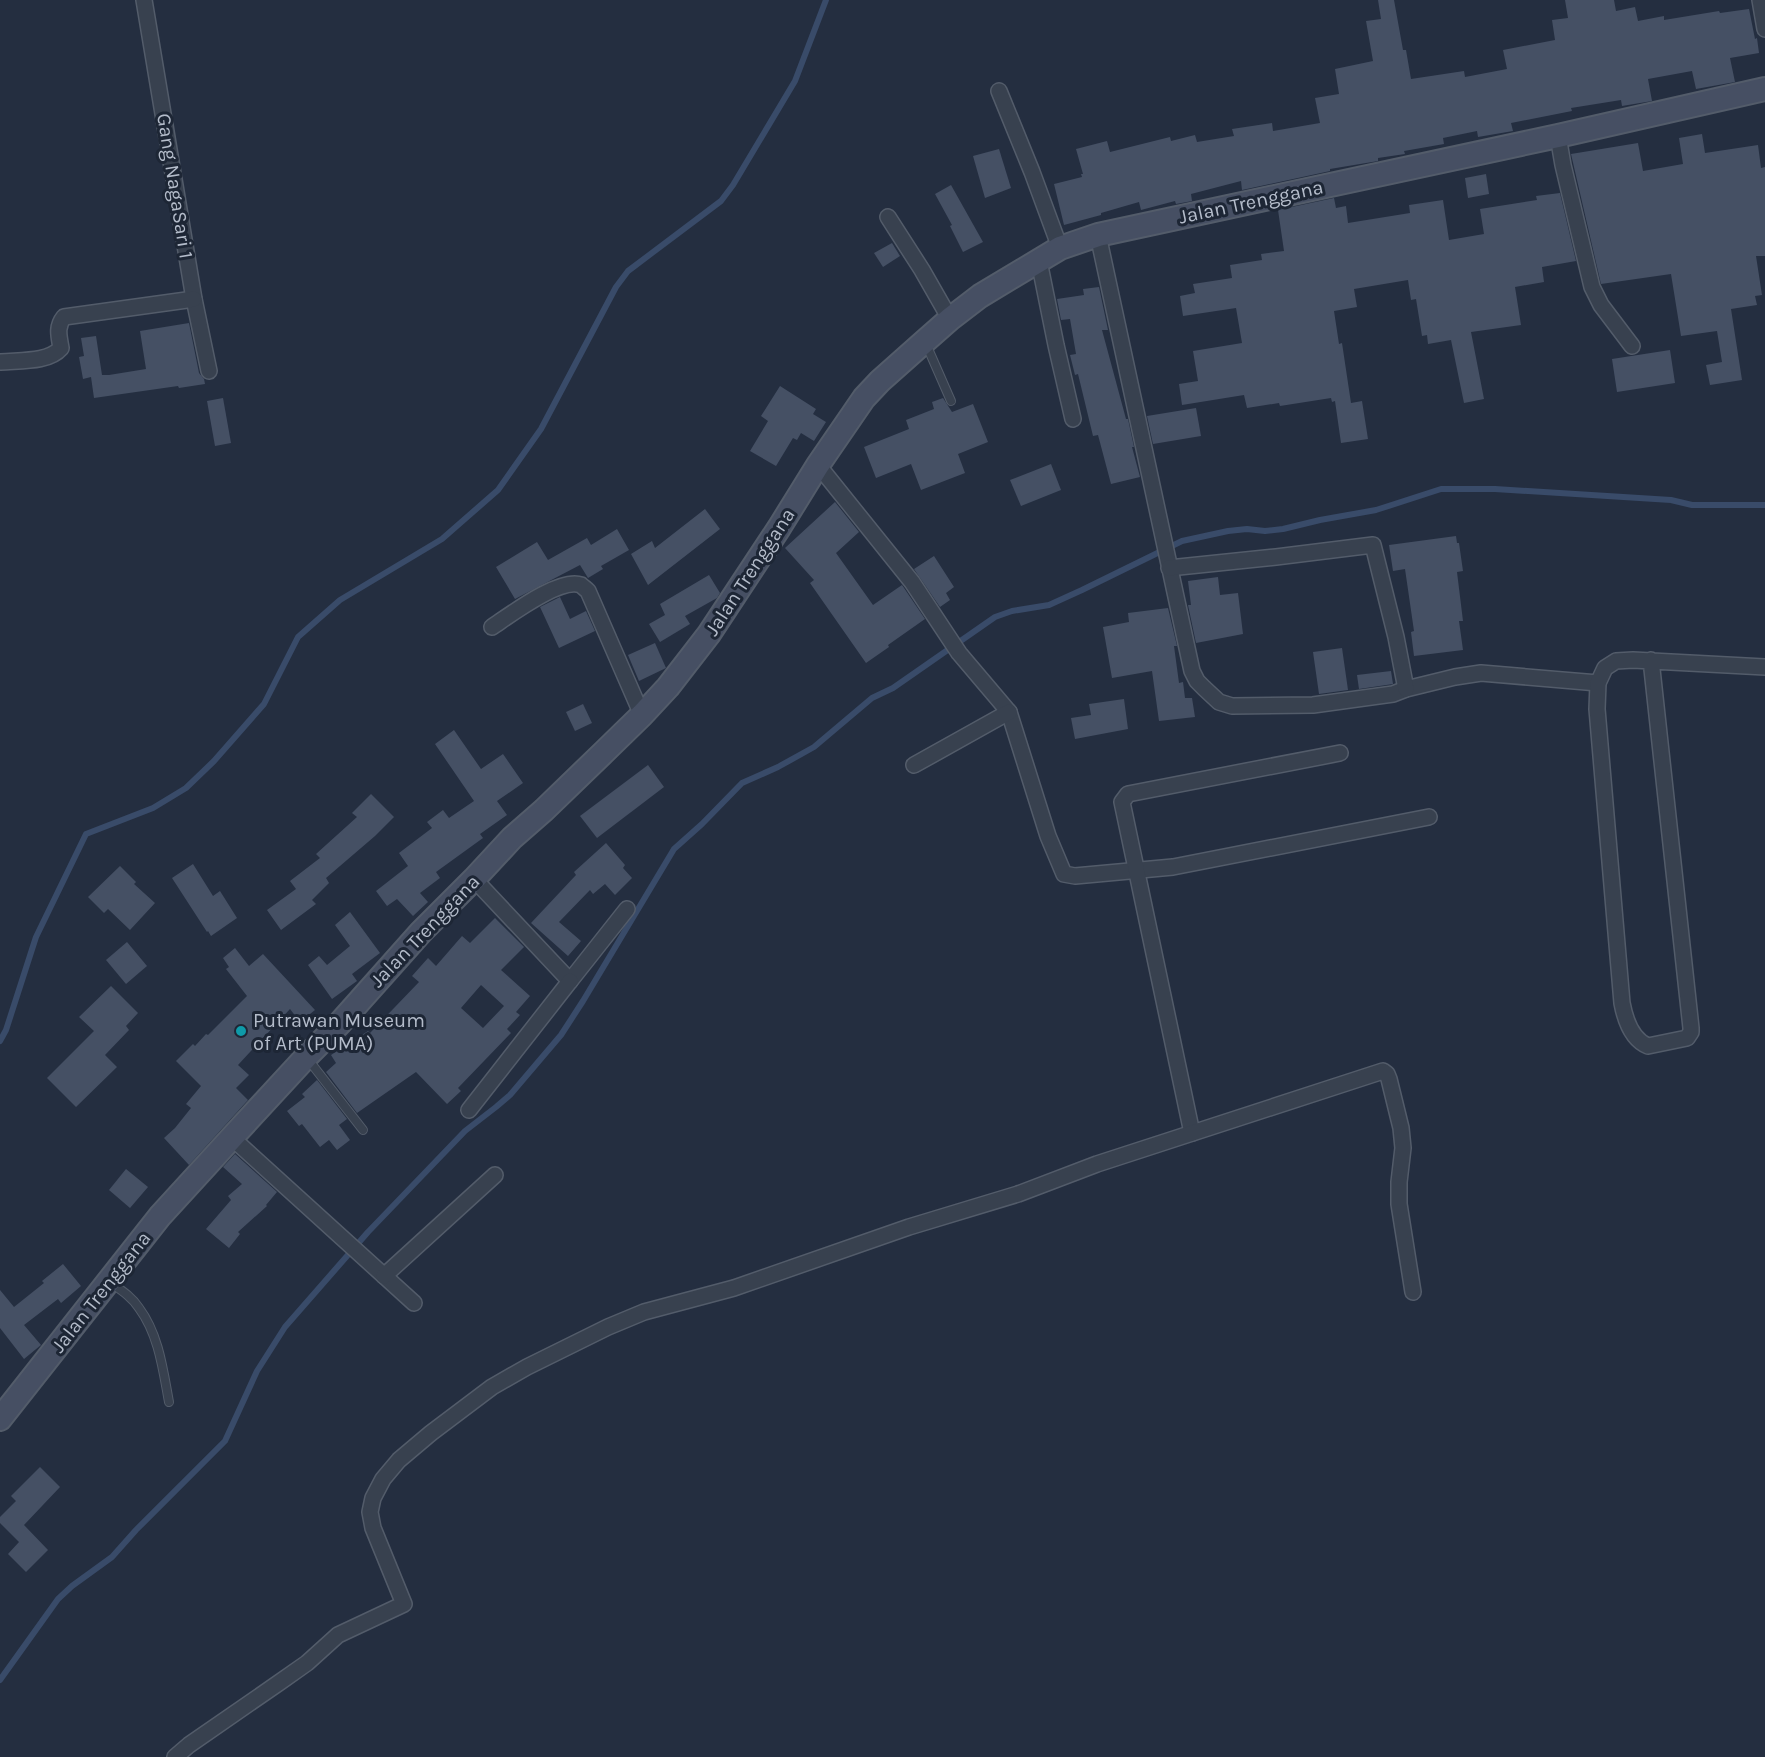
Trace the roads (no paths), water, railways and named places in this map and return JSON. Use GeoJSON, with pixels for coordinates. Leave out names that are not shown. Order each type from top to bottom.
{"type":"FeatureCollection","features":[{"type":"Feature","properties":{"kind":"main road","name":"Jalan Trenggana"},"geometry":{"type":"LineString","coordinates":[[0,1419],[146,1234],[231,1137],[512,838],[642,716],[709,634],[864,398],[950,319],[980,296],[1060,248],[1098,235],[1765,89]]}},
{"type":"Feature","properties":{"kind":"street","name":"Gang NagaSari 1"},"geometry":{"type":"LineString","coordinates":[[144,0],[194,298],[209,371]]}},
{"type":"Feature","properties":{"kind":"street"},"geometry":{"type":"LineString","coordinates":[[1760,0],[1765,29]]}},
{"type":"Feature","properties":{"kind":"street"},"geometry":{"type":"LineString","coordinates":[[999,91],[1060,248]]}},
{"type":"Feature","properties":{"kind":"street"},"geometry":{"type":"LineString","coordinates":[[1558,136],[1595,297],[1632,346]]}},
{"type":"Feature","properties":{"kind":"street"},"geometry":{"type":"LineString","coordinates":[[888,217],[950,319]]}},
{"type":"Feature","properties":{"kind":"street"},"geometry":{"type":"LineString","coordinates":[[1098,235],[1191,671],[1197,681],[1220,702],[1232,706],[1313,705],[1393,694],[1455,677],[1481,673],[1598,682]]}},
{"type":"Feature","properties":{"kind":"street"},"geometry":{"type":"LineString","coordinates":[[1038,261],[1073,419]]}},
{"type":"Feature","properties":{"kind":"street"},"geometry":{"type":"LineString","coordinates":[[0,362],[43,358],[57,352],[61,348],[58,328],[64,317],[194,298]]}},
{"type":"Feature","properties":{"kind":"street"},"geometry":{"type":"LineString","coordinates":[[818,465],[912,582],[960,653],[1009,712],[1048,836],[1064,874],[1075,876],[1173,867],[1429,817]]}},
{"type":"Feature","properties":{"kind":"street"},"geometry":{"type":"LineString","coordinates":[[1169,568],[1373,545],[1396,637],[1406,689]]}},
{"type":"Feature","properties":{"kind":"street"},"geometry":{"type":"LineString","coordinates":[[492,627],[555,587],[570,584],[581,585],[588,591],[642,716]]}},
{"type":"Feature","properties":{"kind":"street"},"geometry":{"type":"LineString","coordinates":[[1651,660],[1691,1032],[1687,1038],[1648,1046],[1636,1038],[1626,1020],[1622,1003],[1597,709],[1598,682],[1605,668],[1616,661],[1651,660],[1765,667]]}},
{"type":"Feature","properties":{"kind":"street"},"geometry":{"type":"LineString","coordinates":[[914,765],[1009,712]]}},
{"type":"Feature","properties":{"kind":"street"},"geometry":{"type":"LineString","coordinates":[[1192,1133],[1122,802],[1128,794],[1340,753]]}},
{"type":"Feature","properties":{"kind":"street"},"geometry":{"type":"LineString","coordinates":[[474,879],[570,981]]}},
{"type":"Feature","properties":{"kind":"street"},"geometry":{"type":"LineString","coordinates":[[469,1110],[627,909]]}},
{"type":"Feature","properties":{"kind":"street"},"geometry":{"type":"LineString","coordinates":[[175,1757],[307,1663],[338,1635],[404,1604],[373,1528],[370,1512],[373,1498],[383,1479],[399,1460],[492,1388],[527,1367],[644,1312],[734,1288],[909,1227],[1018,1194],[1097,1164],[1380,1071],[1385,1072],[1389,1079],[1401,1128],[1403,1148],[1399,1204],[1413,1292]]}},
{"type":"Feature","properties":{"kind":"street"},"geometry":{"type":"LineString","coordinates":[[231,1137],[414,1303]]}},
{"type":"Feature","properties":{"kind":"street"},"geometry":{"type":"LineString","coordinates":[[384,1276],[495,1176]]}},
{"type":"Feature","properties":{"kind":"lane"},"geometry":{"type":"LineString","coordinates":[[925,341],[951,401]]}},
{"type":"Feature","properties":{"kind":"lane"},"geometry":{"type":"LineString","coordinates":[[306,1057],[363,1130]]}},
{"type":"Feature","properties":{"kind":"lane"},"geometry":{"type":"LineString","coordinates":[[110,1282],[125,1292],[139,1307],[151,1329],[161,1358],[169,1402]]}},
{"type":"Feature","properties":{"kind":"waterway"},"geometry":{"type":"LineString","coordinates":[[0,1041],[6,1030],[36,937],[86,834],[153,808],[186,788],[214,761],[264,704],[298,637],[340,600],[442,539],[498,490],[541,429],[616,287],[628,271],[721,201],[733,185],[795,81],[826,0]]}},
{"type":"Feature","properties":{"kind":"waterway"},"geometry":{"type":"LineString","coordinates":[[0,1680],[58,1599],[112,1557],[225,1441],[257,1371],[285,1327],[368,1232],[465,1131],[510,1095],[561,1035],[674,849],[742,783],[814,747],[872,698],[893,688],[995,617],[1012,611],[1049,605],[1182,541],[1228,531],[1283,529],[1376,510],[1441,489],[1495,489],[1671,500],[1692,505],[1765,505]]}},
{"type":"Feature","properties":{"kind":"place","name":"Putrawan Museum of Art (PUMA)"},"geometry":{"type":"Point","coordinates":[241,1031]}}]}
